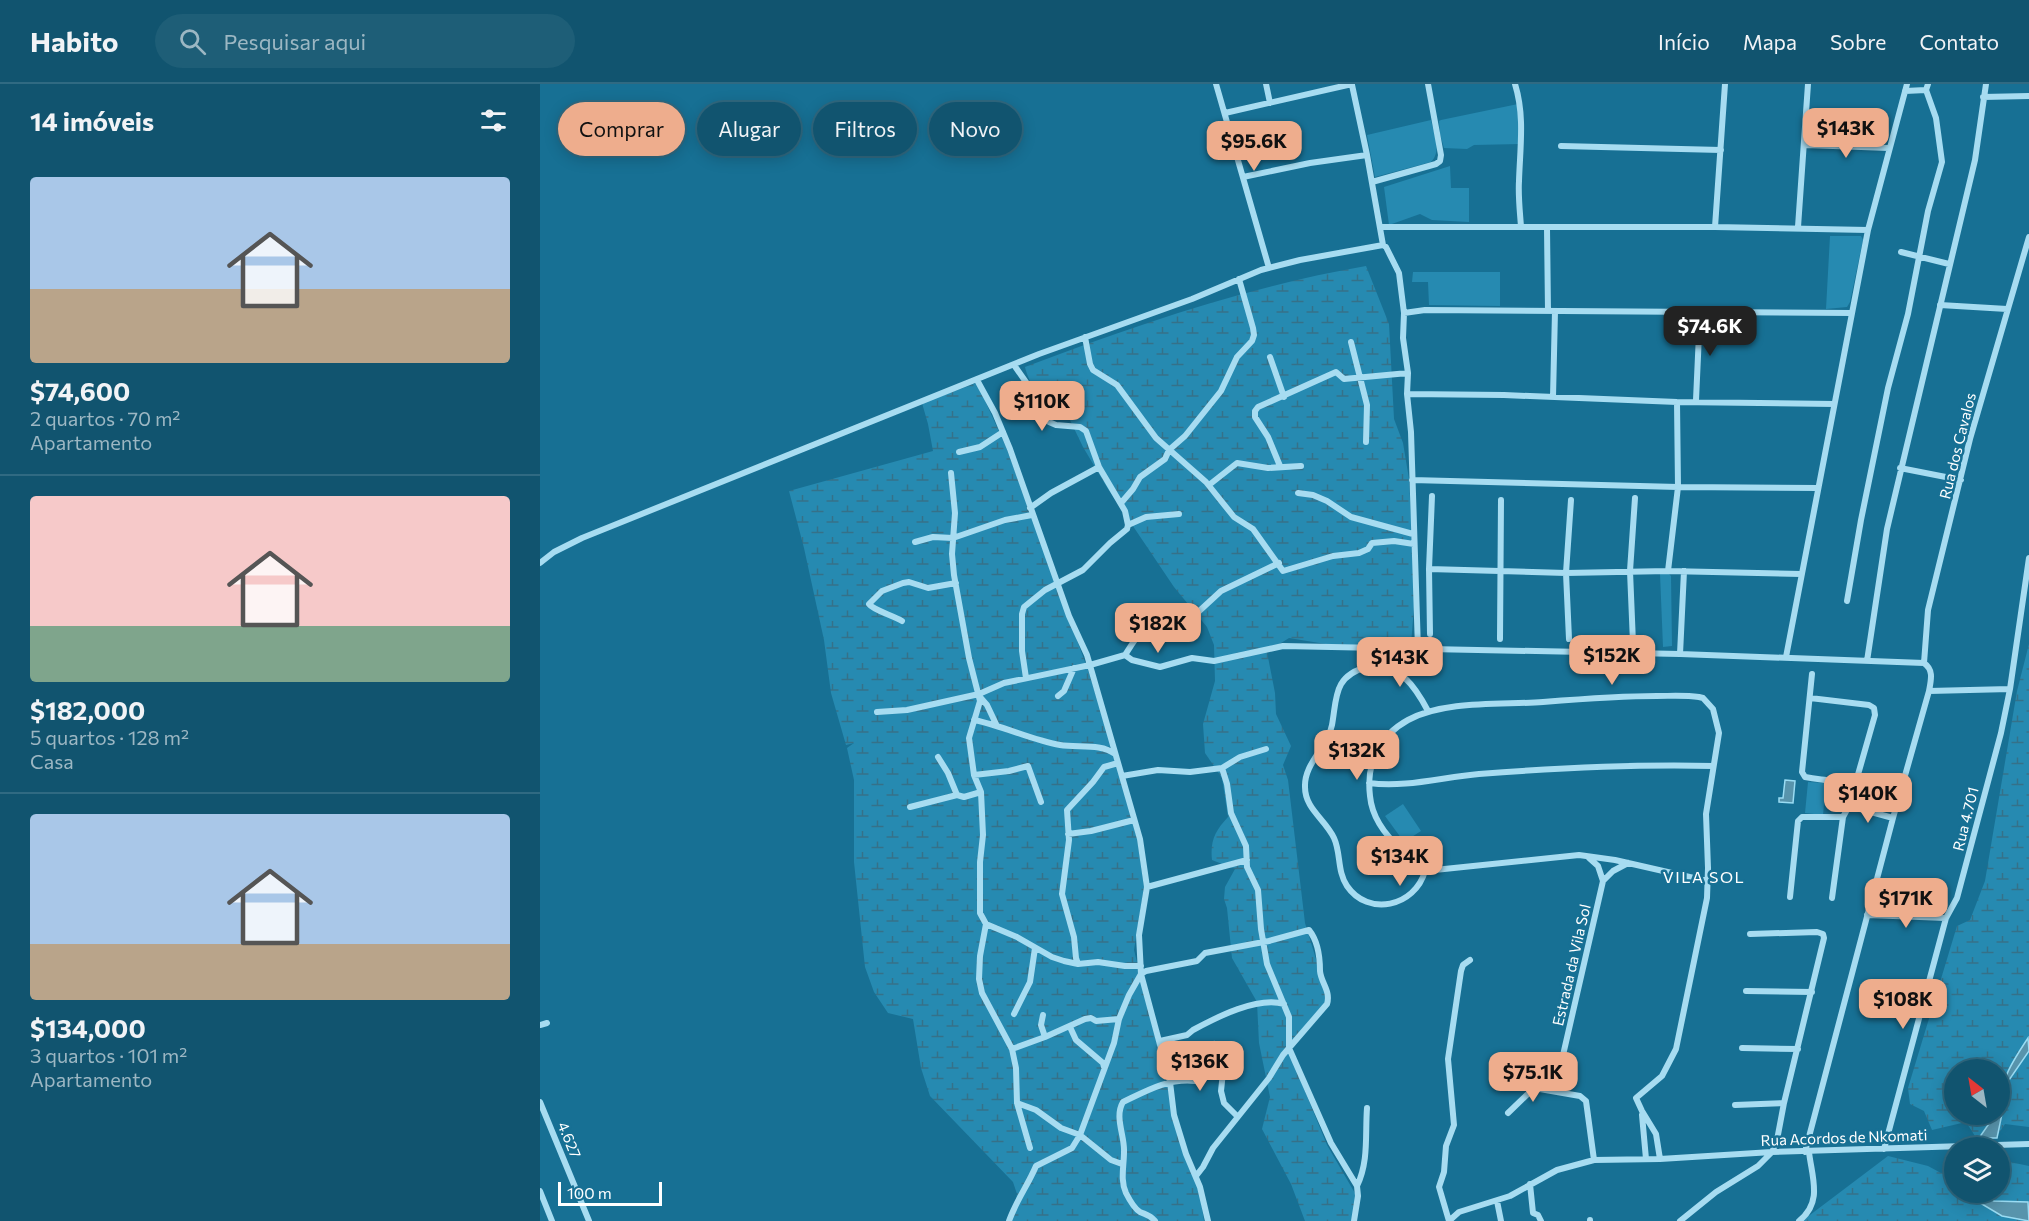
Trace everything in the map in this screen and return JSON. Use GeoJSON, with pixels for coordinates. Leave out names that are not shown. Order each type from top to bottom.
{"type":"FeatureCollection","features":[{"type":"Feature","properties":{"kind":"street"},"geometry":{"type":"LineString","coordinates":[[1216,84],[1269,267]]}},
{"type":"Feature","properties":{"kind":"street"},"geometry":{"type":"LineString","coordinates":[[1266,84],[1270,103]]}},
{"type":"Feature","properties":{"kind":"street"},"geometry":{"type":"LineString","coordinates":[[1371,182],[1440,161],[1441,155],[1428,84]]}},
{"type":"Feature","properties":{"kind":"street"},"geometry":{"type":"LineString","coordinates":[[1515,84],[1520,99],[1522,137],[1519,182],[1521,227]]}},
{"type":"Feature","properties":{"kind":"street"},"geometry":{"type":"LineString","coordinates":[[1715,226],[1725,84]]}},
{"type":"Feature","properties":{"kind":"street"},"geometry":{"type":"LineString","coordinates":[[1798,227],[1808,84]]}},
{"type":"Feature","properties":{"kind":"street"},"geometry":{"type":"LineString","coordinates":[[1867,661],[1887,529],[1976,152],[1986,84]]}},
{"type":"Feature","properties":{"kind":"street"},"geometry":{"type":"LineString","coordinates":[[1225,113],[1352,85],[1383,245],[1399,273],[1404,313],[1403,338],[1408,373],[1407,394],[1411,432],[1418,649]]}},
{"type":"Feature","properties":{"kind":"street"},"geometry":{"type":"LineString","coordinates":[[1786,657],[1868,230],[1906,88],[1927,87],[1936,118],[1942,162],[1928,211],[1908,314],[1883,411],[1848,601]]}},
{"type":"Feature","properties":{"kind":"street"},"geometry":{"type":"LineString","coordinates":[[1983,97],[2029,96]]}},
{"type":"Feature","properties":{"kind":"street"},"geometry":{"type":"LineString","coordinates":[[1805,145],[1889,148]]}},
{"type":"Feature","properties":{"kind":"street"},"geometry":{"type":"LineString","coordinates":[[1561,147],[1721,150]]}},
{"type":"Feature","properties":{"kind":"street"},"geometry":{"type":"LineString","coordinates":[[1243,177],[1310,163],[1367,155]]}},
{"type":"Feature","properties":{"kind":"street"},"geometry":{"type":"LineString","coordinates":[[1380,227],[1715,226],[1868,230]]}},
{"type":"Feature","properties":{"kind":"street"},"geometry":{"type":"LineString","coordinates":[[1547,228],[1552,312],[1553,397]]}},
{"type":"Feature","properties":{"kind":"street","name":"Rua dos Cavalos"},"geometry":{"type":"LineString","coordinates":[[1929,691],[1932,675],[1924,663],[1928,610],[1970,439],[2007,309],[2027,251],[2029,237]]}},
{"type":"Feature","properties":{"kind":"street"},"geometry":{"type":"LineString","coordinates":[[540,563],[554,552],[582,538],[1014,364],[1192,299],[1269,267],[1383,245]]}},
{"type":"Feature","properties":{"kind":"street"},"geometry":{"type":"LineString","coordinates":[[1901,252],[1949,264]]}},
{"type":"Feature","properties":{"kind":"street"},"geometry":{"type":"LineString","coordinates":[[1121,503],[1140,477],[1165,459],[1169,450],[1185,436],[1221,392],[1237,357],[1252,341],[1253,328],[1239,279]]}},
{"type":"Feature","properties":{"kind":"street"},"geometry":{"type":"LineString","coordinates":[[1940,305],[2007,309]]}},
{"type":"Feature","properties":{"kind":"street"},"geometry":{"type":"LineString","coordinates":[[1404,313],[1425,310],[1852,313]]}},
{"type":"Feature","properties":{"kind":"street"},"geometry":{"type":"LineString","coordinates":[[1696,400],[1700,312]]}},
{"type":"Feature","properties":{"kind":"street"},"geometry":{"type":"LineString","coordinates":[[1085,337],[1093,370],[1118,385],[1146,427],[1209,485],[1234,516],[1257,533],[1283,571],[1333,556],[1359,553],[1368,549],[1372,543],[1394,541],[1414,544]]}},
{"type":"Feature","properties":{"kind":"street"},"geometry":{"type":"LineString","coordinates":[[1351,342],[1367,405],[1366,442]]}},
{"type":"Feature","properties":{"kind":"street"},"geometry":{"type":"LineString","coordinates":[[1270,357],[1284,396]]}},
{"type":"Feature","properties":{"kind":"street"},"geometry":{"type":"LineString","coordinates":[[1014,364],[1048,422],[1086,431],[1098,467],[1121,503],[1128,525],[1127,530],[1110,543],[1083,570],[1034,598],[1022,611],[1022,651],[1026,678]]}},
{"type":"Feature","properties":{"kind":"street"},"geometry":{"type":"LineString","coordinates":[[1280,466],[1268,437],[1254,414],[1264,404],[1336,372],[1344,379],[1408,373]]}},
{"type":"Feature","properties":{"kind":"street"},"geometry":{"type":"LineString","coordinates":[[977,380],[1003,432],[1050,558],[1057,583],[1090,665],[1140,839],[1147,887],[1139,935],[1141,974],[1170,1082],[1174,1116],[1186,1154],[1196,1176],[1208,1221]]}},
{"type":"Feature","properties":{"kind":"street"},"geometry":{"type":"LineString","coordinates":[[1407,394],[1834,404]]}},
{"type":"Feature","properties":{"kind":"street"},"geometry":{"type":"LineString","coordinates":[[1668,571],[1678,487],[1677,402]]}},
{"type":"Feature","properties":{"kind":"street"},"geometry":{"type":"LineString","coordinates":[[959,453],[973,450],[1003,432]]}},
{"type":"Feature","properties":{"kind":"street"},"geometry":{"type":"LineString","coordinates":[[1209,485],[1237,463],[1268,468],[1301,466]]}},
{"type":"Feature","properties":{"kind":"street"},"geometry":{"type":"LineString","coordinates":[[915,542],[933,537],[953,538],[1031,512],[1052,493],[1098,467]]}},
{"type":"Feature","properties":{"kind":"street"},"geometry":{"type":"LineString","coordinates":[[1900,468],[1960,480]]}},
{"type":"Feature","properties":{"kind":"street"},"geometry":{"type":"LineString","coordinates":[[951,473],[955,513],[952,554],[969,658],[980,695],[996,724]]}},
{"type":"Feature","properties":{"kind":"street"},"geometry":{"type":"LineString","coordinates":[[1412,480],[1818,488]]}},
{"type":"Feature","properties":{"kind":"street"},"geometry":{"type":"LineString","coordinates":[[1298,493],[1327,501],[1351,517],[1413,534]]}},
{"type":"Feature","properties":{"kind":"street"},"geometry":{"type":"LineString","coordinates":[[1430,634],[1431,496]]}},
{"type":"Feature","properties":{"kind":"street"},"geometry":{"type":"LineString","coordinates":[[1633,644],[1630,571],[1635,498]]}},
{"type":"Feature","properties":{"kind":"street"},"geometry":{"type":"LineString","coordinates":[[1500,639],[1499,571],[1502,500]]}},
{"type":"Feature","properties":{"kind":"street"},"geometry":{"type":"LineString","coordinates":[[1569,639],[1566,573],[1571,500]]}},
{"type":"Feature","properties":{"kind":"street"},"geometry":{"type":"LineString","coordinates":[[1128,525],[1146,517],[1179,514]]}},
{"type":"Feature","properties":{"kind":"street","name":"Rua 4.701"},"geometry":{"type":"LineString","coordinates":[[1884,1149],[1946,918],[1957,898],[1969,858],[2001,733],[2010,689],[2029,558]]}},
{"type":"Feature","properties":{"kind":"street"},"geometry":{"type":"LineString","coordinates":[[877,712],[907,710],[980,695],[1004,683],[1090,665],[1125,655],[1149,625],[1155,623],[1166,628],[1183,626],[1221,591],[1279,563]]}},
{"type":"Feature","properties":{"kind":"street"},"geometry":{"type":"LineString","coordinates":[[1429,569],[1566,573],[1684,571],[1801,574]]}},
{"type":"Feature","properties":{"kind":"street"},"geometry":{"type":"LineString","coordinates":[[1680,654],[1684,571]]}},
{"type":"Feature","properties":{"kind":"street"},"geometry":{"type":"LineString","coordinates":[[902,621],[869,604],[882,591],[903,583],[909,582],[928,588],[956,583]]}},
{"type":"Feature","properties":{"kind":"street"},"geometry":{"type":"LineString","coordinates":[[1125,655],[1132,660],[1161,667],[1192,658],[1214,661],[1283,646],[1680,654],[1924,663]]}},
{"type":"Feature","properties":{"kind":"street"},"geometry":{"type":"LineString","coordinates":[[1425,871],[1418,887],[1403,899],[1391,904],[1377,905],[1360,898],[1348,888],[1340,873],[1334,839],[1311,807],[1304,787],[1306,775],[1326,741],[1332,725],[1336,692],[1344,680],[1354,672],[1368,667],[1395,670],[1418,691],[1428,711]]}},
{"type":"Feature","properties":{"kind":"street"},"geometry":{"type":"LineString","coordinates":[[1058,696],[1064,691],[1074,668]]}},
{"type":"Feature","properties":{"kind":"street"},"geometry":{"type":"LineString","coordinates":[[1812,674],[1802,772],[1808,778],[1837,782],[1849,806]]}},
{"type":"Feature","properties":{"kind":"street"},"geometry":{"type":"LineString","coordinates":[[1799,1221],[1809,1213],[1815,1197],[1807,1152],[1867,915],[1929,691],[2010,689]]}},
{"type":"Feature","properties":{"kind":"street"},"geometry":{"type":"LineString","coordinates":[[980,695],[969,738],[974,775],[981,792],[979,901],[980,913],[986,924],[1017,937],[1052,957],[1078,964],[1098,962],[1141,966]]}},
{"type":"Feature","properties":{"kind":"street"},"geometry":{"type":"LineString","coordinates":[[1425,871],[1420,862],[1403,851],[1386,834],[1375,816],[1370,798],[1369,783],[1373,759],[1379,745],[1391,731],[1408,720],[1428,711],[1460,706],[1642,696],[1699,697],[1709,704],[1717,719],[1719,743],[1706,814],[1707,898],[1676,1049],[1662,1076],[1638,1095],[1636,1102],[1656,1134],[1660,1160]]}},
{"type":"Feature","properties":{"kind":"street"},"geometry":{"type":"LineString","coordinates":[[1810,698],[1869,705],[1874,708],[1875,715],[1849,806],[1843,817],[1832,898]]}},
{"type":"Feature","properties":{"kind":"street"},"geometry":{"type":"LineString","coordinates":[[974,720],[996,724],[1043,741],[1105,748],[1115,754]]}},
{"type":"Feature","properties":{"kind":"street"},"geometry":{"type":"LineString","coordinates":[[1122,776],[1158,770],[1190,772],[1222,768],[1240,757],[1266,749]]}},
{"type":"Feature","properties":{"kind":"street"},"geometry":{"type":"LineString","coordinates":[[938,757],[957,795]]}},
{"type":"Feature","properties":{"kind":"street"},"geometry":{"type":"LineString","coordinates":[[1078,964],[1074,937],[1062,894],[1068,849],[1067,810],[1104,767],[1118,763]]}},
{"type":"Feature","properties":{"kind":"street"},"geometry":{"type":"LineString","coordinates":[[1369,783],[1400,784],[1567,768],[1660,764],[1713,766]]}},
{"type":"Feature","properties":{"kind":"street"},"geometry":{"type":"LineString","coordinates":[[974,775],[1010,771],[1028,766],[1041,802]]}},
{"type":"Feature","properties":{"kind":"street"},"geometry":{"type":"LineString","coordinates":[[1222,768],[1232,813],[1246,846],[1247,867],[1258,891],[1262,942],[1267,964],[1289,1017],[1289,1048],[1331,1143],[1357,1186],[1358,1196],[1354,1221]]}},
{"type":"Feature","properties":{"kind":"street"},"geometry":{"type":"LineString","coordinates":[[910,807],[957,795],[964,797],[981,792]]}},
{"type":"Feature","properties":{"kind":"street"},"geometry":{"type":"LineString","coordinates":[[1849,806],[1893,818]]}},
{"type":"Feature","properties":{"kind":"street"},"geometry":{"type":"LineString","coordinates":[[1790,897],[1799,819],[1802,817],[1843,817]]}},
{"type":"Feature","properties":{"kind":"street"},"geometry":{"type":"LineString","coordinates":[[1068,834],[1091,831],[1134,820]]}},
{"type":"Feature","properties":{"kind":"street"},"geometry":{"type":"LineString","coordinates":[[1425,871],[1563,856],[1586,856],[1630,863],[1707,881]]}},
{"type":"Feature","properties":{"kind":"street"},"geometry":{"type":"LineString","coordinates":[[1586,856],[1598,866],[1604,881],[1617,868],[1630,863]]}},
{"type":"Feature","properties":{"kind":"street"},"geometry":{"type":"LineString","coordinates":[[1147,887],[1247,860]]}},
{"type":"Feature","properties":{"kind":"street","name":"Estrada da Vila Sol"},"geometry":{"type":"LineString","coordinates":[[1555,1090],[1604,881]]}},
{"type":"Feature","properties":{"kind":"street"},"geometry":{"type":"LineString","coordinates":[[1867,915],[1946,918]]}},
{"type":"Feature","properties":{"kind":"street"},"geometry":{"type":"LineString","coordinates":[[986,924],[980,956],[979,980],[982,993],[1012,1049],[1016,1068],[1017,1103],[1030,1148]]}},
{"type":"Feature","properties":{"kind":"street"},"geometry":{"type":"LineString","coordinates":[[1010,1221],[1015,1203],[1030,1181],[1036,1166],[1072,1148],[1080,1135],[1118,1032],[1119,1019],[1141,974],[1197,961],[1205,953],[1309,930],[1317,947],[1320,972],[1328,993],[1328,1001],[1237,1116],[1196,1176]]}},
{"type":"Feature","properties":{"kind":"street"},"geometry":{"type":"LineString","coordinates":[[1680,1221],[1716,1192],[1758,1166],[1772,1152],[1777,1140],[1824,938],[1823,934],[1817,932],[1750,934]]}},
{"type":"Feature","properties":{"kind":"street"},"geometry":{"type":"LineString","coordinates":[[1014,1014],[1030,982],[1035,948]]}},
{"type":"Feature","properties":{"kind":"street"},"geometry":{"type":"LineString","coordinates":[[1449,1221],[1439,1191],[1444,1172],[1446,1146],[1454,1125],[1448,1059],[1461,971],[1463,965],[1470,960]]}},
{"type":"Feature","properties":{"kind":"street"},"geometry":{"type":"LineString","coordinates":[[1746,991],[1812,992]]}},
{"type":"Feature","properties":{"kind":"street"},"geometry":{"type":"LineString","coordinates":[[1160,1041],[1187,1035],[1206,1023],[1237,1009],[1275,1001],[1284,1004]]}},
{"type":"Feature","properties":{"kind":"street"},"geometry":{"type":"LineString","coordinates":[[1043,1015],[1041,1025],[1045,1037]]}},
{"type":"Feature","properties":{"kind":"street"},"geometry":{"type":"LineString","coordinates":[[1012,1049],[1085,1019],[1090,1018],[1096,1021],[1119,1019]]}},
{"type":"Feature","properties":{"kind":"street"},"geometry":{"type":"LineString","coordinates":[[1070,1027],[1076,1040],[1103,1063],[1104,1067]]}},
{"type":"Feature","properties":{"kind":"street"},"geometry":{"type":"LineString","coordinates":[[1214,1044],[1224,1063],[1221,1091],[1224,1103],[1237,1116]]}},
{"type":"Feature","properties":{"kind":"street"},"geometry":{"type":"LineString","coordinates":[[1742,1048],[1798,1049]]}},
{"type":"Feature","properties":{"kind":"street"},"geometry":{"type":"LineString","coordinates":[[1155,1221],[1148,1214],[1138,1210],[1126,1193],[1122,1164],[1124,1146],[1120,1126],[1122,1104],[1170,1082],[1195,1081],[1197,1067]]}},
{"type":"Feature","properties":{"kind":"street"},"geometry":{"type":"LineString","coordinates":[[1508,1113],[1534,1088],[1580,1096],[1586,1101],[1594,1160]]}},
{"type":"Feature","properties":{"kind":"street","name":"4.627"},"geometry":{"type":"LineString","coordinates":[[540,1102],[589,1221]]}},
{"type":"Feature","properties":{"kind":"street"},"geometry":{"type":"LineString","coordinates":[[1017,1103],[1036,1110],[1061,1128],[1080,1135],[1111,1160],[1122,1164]]}},
{"type":"Feature","properties":{"kind":"street"},"geometry":{"type":"LineString","coordinates":[[1735,1105],[1784,1104]]}},
{"type":"Feature","properties":{"kind":"street"},"geometry":{"type":"LineString","coordinates":[[1357,1186],[1363,1173],[1367,1142],[1367,1108]]}},
{"type":"Feature","properties":{"kind":"street"},"geometry":{"type":"LineString","coordinates":[[1642,1111],[1646,1159]]}},
{"type":"Feature","properties":{"kind":"street","name":"Rua Acordos de Nkomati"},"geometry":{"type":"LineString","coordinates":[[2010,1145],[2029,1144]]}},
{"type":"Feature","properties":{"kind":"street","name":"Rua Acordos de Nkomati"},"geometry":{"type":"LineString","coordinates":[[1449,1221],[1459,1212],[1510,1196],[1557,1170],[1594,1160],[1660,1160],[1772,1152],[1944,1148]]}},
{"type":"Feature","properties":{"kind":"street"},"geometry":{"type":"LineString","coordinates":[[1530,1184],[1533,1213],[1538,1215],[1541,1221]]}},
{"type":"Feature","properties":{"kind":"street"},"geometry":{"type":"LineString","coordinates":[[540,1191],[552,1221]]}},
{"type":"Feature","properties":{"kind":"street"},"geometry":{"type":"LineString","coordinates":[[1497,1201],[1501,1221]]}},
{"type":"Feature","properties":{"kind":"green space"},"geometry":{"type":"Polygon","coordinates":[[[1518,104],[1520,144],[1474,145],[1467,149],[1444,148],[1439,121],[1518,104]]]}},
{"type":"Feature","properties":{"kind":"green space"},"geometry":{"type":"Polygon","coordinates":[[[1431,120],[1437,148],[1431,162],[1375,177],[1367,135],[1431,120]]]}},
{"type":"Feature","properties":{"kind":"green space"},"geometry":{"type":"Polygon","coordinates":[[[1450,166],[1451,188],[1469,188],[1469,222],[1432,220],[1420,214],[1389,225],[1384,187],[1450,166]]]}},
{"type":"Feature","properties":{"kind":"green space"},"geometry":{"type":"Polygon","coordinates":[[[1830,236],[1861,236],[1863,240],[1850,302],[1847,307],[1826,309],[1830,236]]]}},
{"type":"Feature","properties":{"kind":"green space"},"geometry":{"type":"Polygon","coordinates":[[[1366,266],[1389,324],[1394,419],[1403,443],[1409,479],[1415,595],[1411,644],[1350,648],[1289,638],[1267,652],[1275,693],[1276,714],[1291,746],[1283,765],[1288,780],[1305,923],[1326,992],[1325,1002],[1293,1040],[1286,1045],[1327,1145],[1356,1195],[1352,1221],[1305,1221],[1291,1184],[1262,1129],[1270,1097],[1259,1043],[1257,1002],[1232,958],[1224,899],[1225,887],[1235,869],[1212,860],[1214,837],[1228,817],[1222,778],[1205,753],[1203,724],[1215,681],[1214,645],[1207,627],[1174,587],[1108,489],[1070,420],[1058,417],[1046,407],[1033,387],[1025,367],[1193,308],[1279,284],[1366,266]]]}},
{"type":"Feature","properties":{"kind":"green space"},"geometry":{"type":"Polygon","coordinates":[[[1413,272],[1500,272],[1500,306],[1429,305],[1428,282],[1412,282],[1413,272]]]}},
{"type":"Feature","properties":{"kind":"green space"},"geometry":{"type":"Polygon","coordinates":[[[977,383],[1006,447],[1089,673],[1112,747],[1064,744],[972,719],[967,721],[993,725],[1040,741],[1096,749],[1114,755],[1137,838],[1144,887],[1134,950],[1169,1093],[1200,1195],[1204,1221],[1012,1221],[1017,1194],[1013,1182],[930,1096],[921,1068],[913,1019],[888,1013],[874,992],[865,967],[854,862],[854,780],[847,748],[854,743],[846,745],[831,693],[824,640],[789,491],[933,451],[922,403],[977,383]]]}},
{"type":"Feature","properties":{"kind":"green space"},"geometry":{"type":"Polygon","coordinates":[[[1660,574],[1671,576],[1672,646],[1663,647],[1660,574]]]}},
{"type":"Feature","properties":{"kind":"green space"},"geometry":{"type":"Polygon","coordinates":[[[2029,644],[2029,1127],[2010,1125],[2010,1059],[1944,1059],[1944,1125],[1953,1125],[1932,1130],[1924,1111],[1910,1104],[1908,1088],[1957,926],[1970,920],[1985,881],[2017,691],[2029,644]]]}},
{"type":"Feature","properties":{"kind":"green space"},"geometry":{"type":"Polygon","coordinates":[[[1808,782],[1826,783],[1823,815],[1805,813],[1808,782]]]}},
{"type":"Feature","properties":{"kind":"green space"},"geometry":{"type":"Polygon","coordinates":[[[1403,804],[1421,831],[1404,842],[1385,816],[1403,804]]]}},
{"type":"Feature","properties":{"kind":"green space"},"geometry":{"type":"Polygon","coordinates":[[[1968,1125],[2004,1125],[1997,1136],[1975,1136],[1968,1125]]]}},
{"type":"Feature","properties":{"kind":"green space"},"geometry":{"type":"Polygon","coordinates":[[[1888,1156],[1928,1166],[1944,1173],[1944,1203],[2010,1203],[2010,1162],[2029,1166],[2029,1221],[1802,1221],[1888,1156]]]}},
{"type":"Feature","properties":{"kind":"shaded area"},"geometry":{"type":"Polygon","coordinates":[[[1785,780],[1795,781],[1793,803],[1779,802],[1779,798],[1783,798],[1785,780]]]}},
{"type":"Feature","properties":{"kind":"shaded area"},"geometry":{"type":"Polygon","coordinates":[[[2028,1038],[2029,1051],[2010,1079],[2010,1067],[2028,1038]]]}},
{"type":"Feature","properties":{"kind":"shaded area"},"geometry":{"type":"Polygon","coordinates":[[[1988,1125],[2000,1125],[1997,1137],[1980,1137],[1988,1125]]]}},
{"type":"Feature","properties":{"kind":"shaded area"},"geometry":{"type":"Polygon","coordinates":[[[2028,1202],[2029,1221],[2002,1216],[1980,1203],[2028,1202]]]}},
{"type":"Feature","properties":{"kind":"district","name":"VILA SOL"},"geometry":{"type":"Point","coordinates":[1704,877]}}]}
